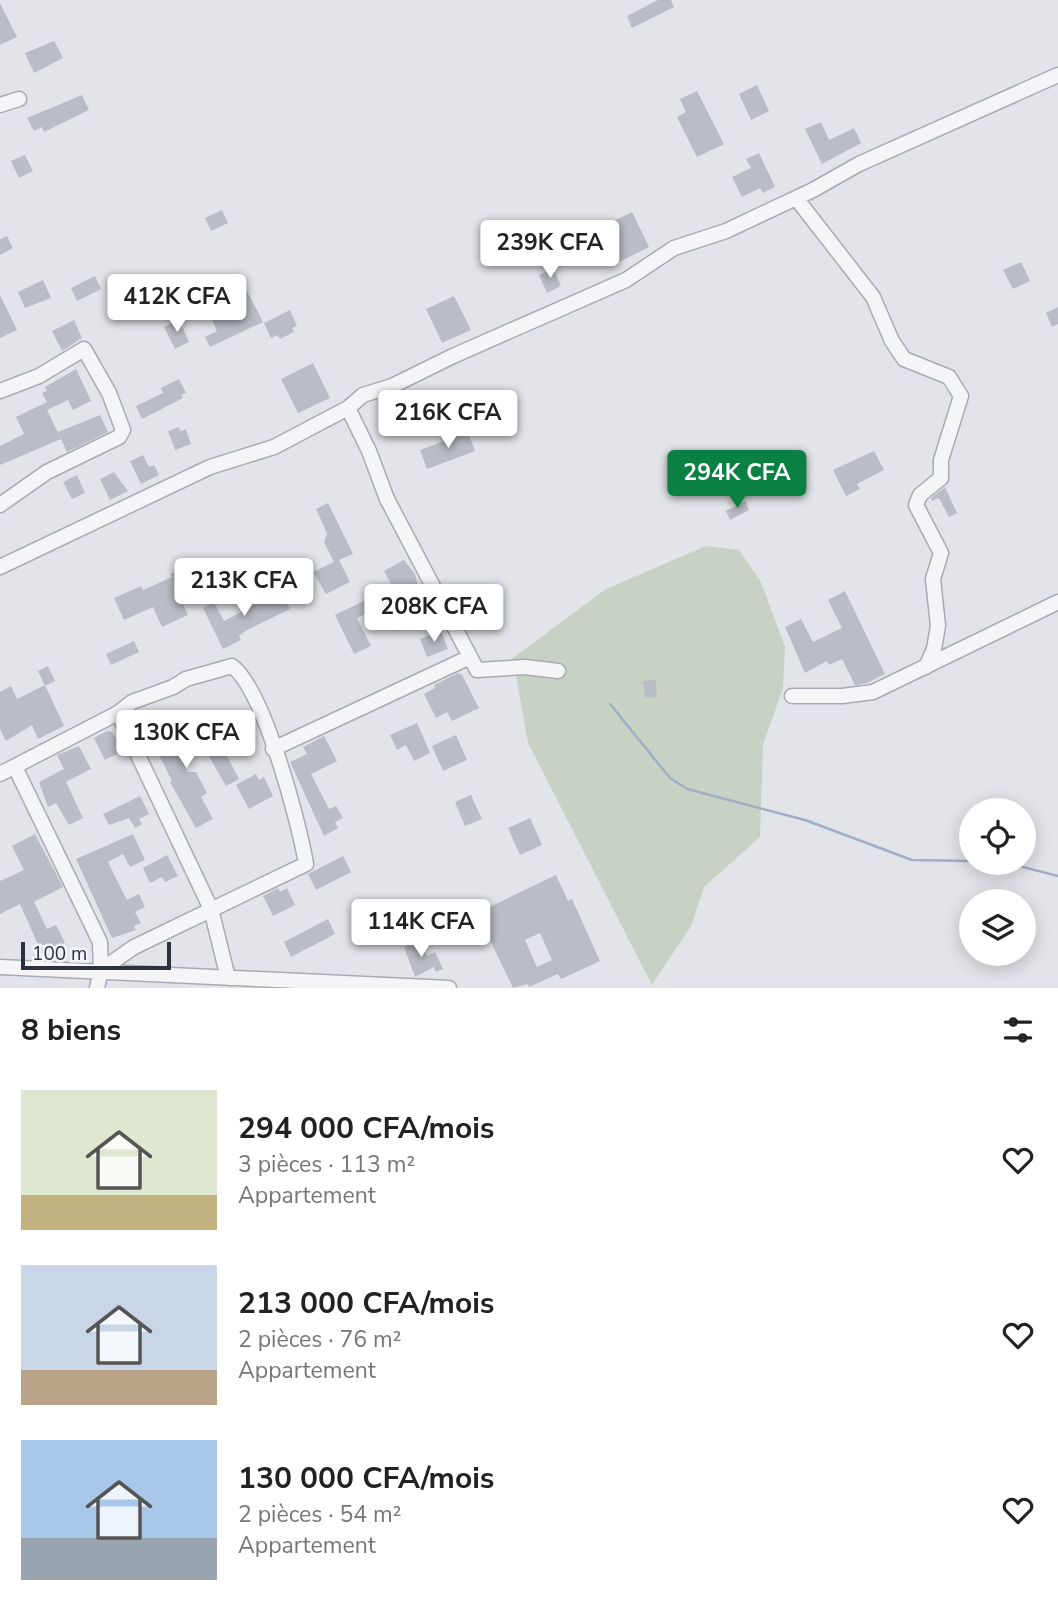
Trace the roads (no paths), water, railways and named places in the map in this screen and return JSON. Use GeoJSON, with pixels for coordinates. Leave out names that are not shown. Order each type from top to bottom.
{"type":"FeatureCollection","features":[{"type":"Feature","properties":{"kind":"street"},"geometry":{"type":"LineString","coordinates":[[0,567],[210,467],[274,447],[348,408],[363,395],[391,386],[443,360],[626,281],[674,248],[726,231],[859,164],[1058,75]]}},
{"type":"Feature","properties":{"kind":"street"},"geometry":{"type":"LineString","coordinates":[[0,105],[19,99]]}},
{"type":"Feature","properties":{"kind":"street"},"geometry":{"type":"LineString","coordinates":[[796,198],[873,297],[892,341],[904,359],[949,377],[961,396],[941,460],[941,478],[920,495],[916,505],[941,553],[933,579],[938,626],[934,649],[926,667]]}},
{"type":"Feature","properties":{"kind":"street"},"geometry":{"type":"LineString","coordinates":[[0,391],[39,376],[84,349],[109,393],[123,430],[119,437],[47,472],[0,505]]}},
{"type":"Feature","properties":{"kind":"street"},"geometry":{"type":"LineString","coordinates":[[348,408],[369,451],[387,499],[477,670],[525,667],[558,671]]}},
{"type":"Feature","properties":{"kind":"street"},"geometry":{"type":"LineString","coordinates":[[792,696],[842,696],[873,692],[1058,602]]}},
{"type":"Feature","properties":{"kind":"street"},"geometry":{"type":"LineString","coordinates":[[273,749],[470,657]]}},
{"type":"Feature","properties":{"kind":"street"},"geometry":{"type":"LineString","coordinates":[[0,774],[118,713],[132,702],[173,687],[186,679],[232,666],[241,673],[259,705],[302,836],[306,864],[134,947],[101,970]]}},
{"type":"Feature","properties":{"kind":"street"},"geometry":{"type":"LineString","coordinates":[[118,713],[211,909],[228,978]]}},
{"type":"Feature","properties":{"kind":"street"},"geometry":{"type":"LineString","coordinates":[[15,767],[100,942],[101,970],[97,988]]}},
{"type":"Feature","properties":{"kind":"street"},"geometry":{"type":"LineString","coordinates":[[0,967],[228,978],[249,984],[449,988]]}},
{"type":"Feature","properties":{"kind":"waterway"},"geometry":{"type":"LineString","coordinates":[[610,704],[670,778],[687,789],[805,820],[912,860],[959,861]]}},
{"type":"Feature","properties":{"kind":"waterway"},"geometry":{"type":"LineString","coordinates":[[1036,870],[1058,876]]}}]}
